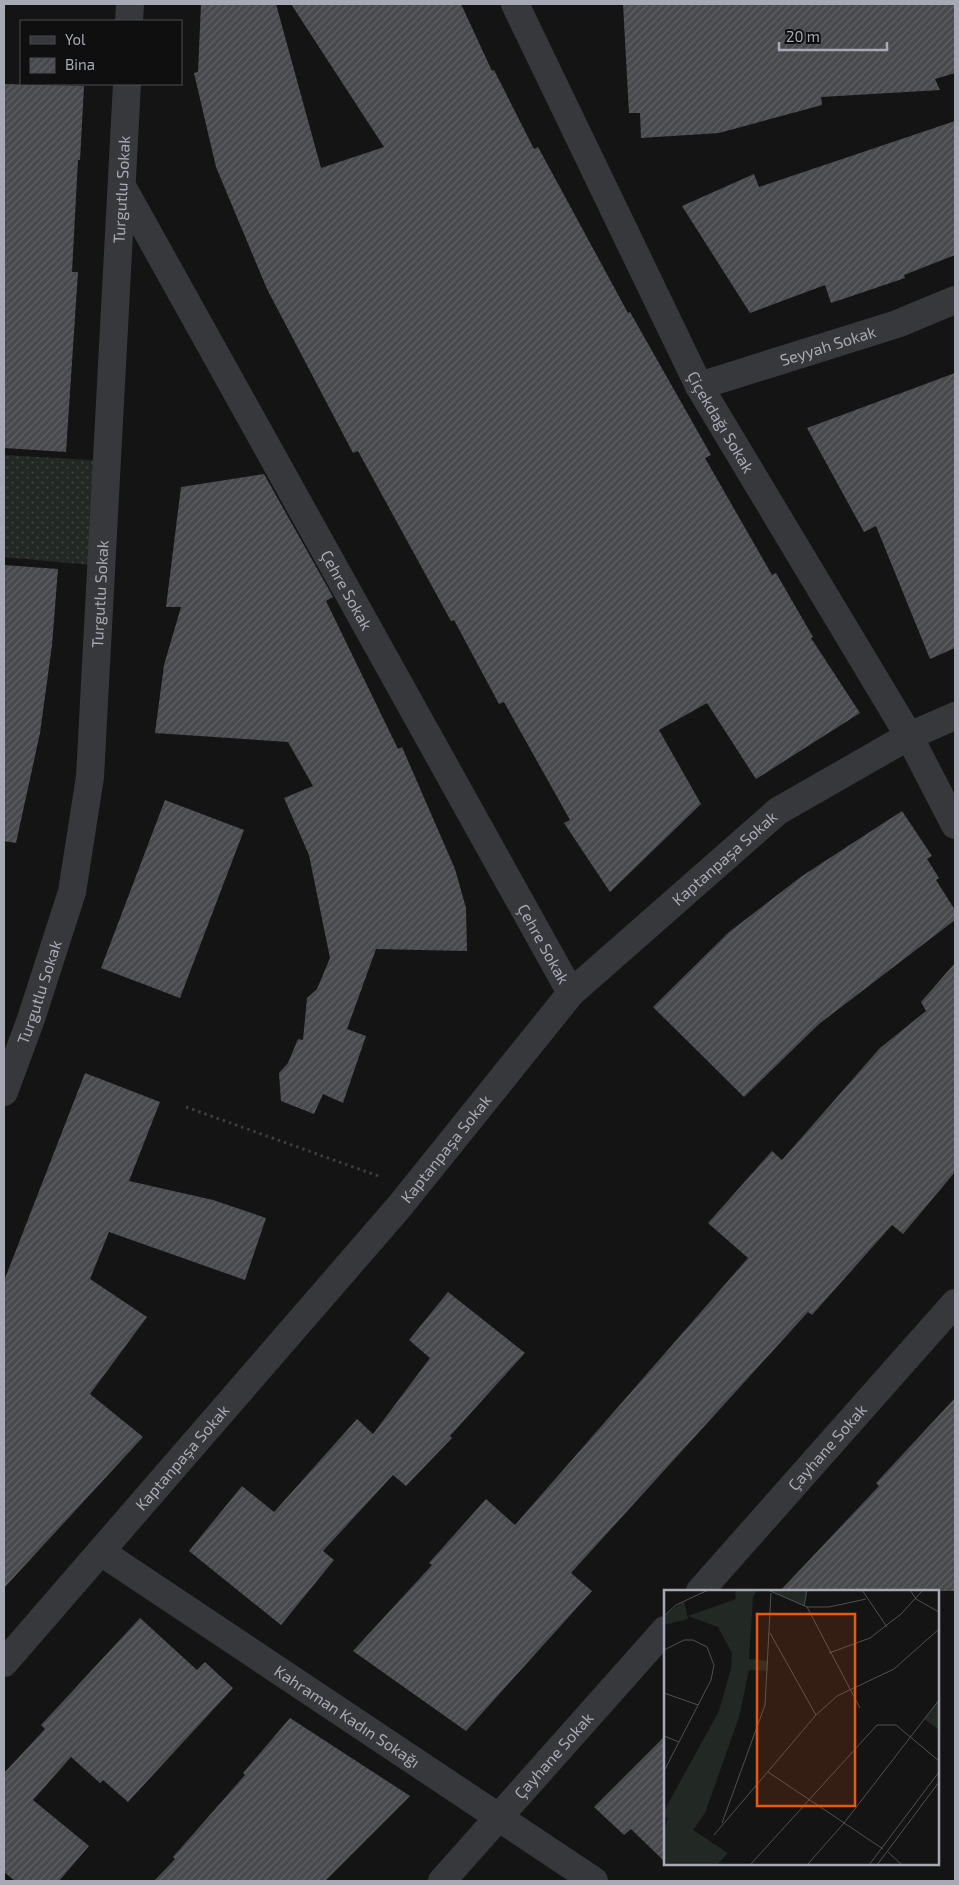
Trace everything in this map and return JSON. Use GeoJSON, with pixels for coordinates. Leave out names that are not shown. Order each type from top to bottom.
{"type":"FeatureCollection","features":[{"type":"Feature","properties":{"kind":"street"},"geometry":{"type":"LineString","coordinates":[[129,20],[130,4]]}},
{"type":"Feature","properties":{"kind":"street","name":"Çiçekdağı Sokak"},"geometry":{"type":"LineString","coordinates":[[515,4],[699,386],[909,736],[955,825]]}},
{"type":"Feature","properties":{"kind":"street","name":"Turgutlu Sokak"},"geometry":{"type":"LineString","coordinates":[[4,1092],[31,1018],[72,892],[90,777],[123,188],[127,85]]}},
{"type":"Feature","properties":{"kind":"street","name":"Çehre Sokak"},"geometry":{"type":"LineString","coordinates":[[123,188],[571,993]]}},
{"type":"Feature","properties":{"kind":"street","name":"Seyyah Sokak"},"geometry":{"type":"LineString","coordinates":[[699,386],[897,324],[955,300]]}},
{"type":"Feature","properties":{"kind":"street","name":"Kaptanpaşa Sokak"},"geometry":{"type":"LineString","coordinates":[[4,1663],[413,1188],[571,993],[778,811],[909,736],[955,716]]}},
{"type":"Feature","properties":{"kind":"street","name":"Çayhane Sokak"},"geometry":{"type":"LineString","coordinates":[[701,1590],[955,1303]]}},
{"type":"Feature","properties":{"kind":"street","name":"Kahraman Kadın Sokağı"},"geometry":{"type":"LineString","coordinates":[[101,1552],[594,1881]]}},
{"type":"Feature","properties":{"kind":"street","name":"Çayhane Sokak"},"geometry":{"type":"LineString","coordinates":[[442,1881],[664,1631]]}},
{"type":"Feature","properties":{"kind":"path"},"geometry":{"type":"LineString","coordinates":[[186,1107],[413,1188]]}},
{"type":"Feature","properties":{"kind":"shaded area"},"geometry":{"type":"Polygon","coordinates":[[[4,455],[107,461],[102,566],[4,557],[4,455]]]}},
{"type":"Feature","properties":{"kind":"building"},"geometry":{"type":"Polygon","coordinates":[[[201,4],[276,4],[321,168],[384,147],[291,4],[461,4],[492,71],[494,70],[534,149],[538,147],[628,313],[630,312],[711,455],[705,458],[772,575],[776,573],[813,637],[811,638],[860,713],[756,779],[707,703],[659,730],[701,804],[610,892],[564,823],[570,820],[504,702],[499,704],[454,620],[451,621],[358,451],[353,453],[267,289],[216,167],[194,73],[198,72],[201,4]]]}},
{"type":"Feature","properties":{"kind":"building"},"geometry":{"type":"Polygon","coordinates":[[[623,4],[955,4],[955,73],[935,79],[940,90],[821,97],[822,105],[719,133],[641,138],[640,113],[629,113],[623,4]]]}},
{"type":"Feature","properties":{"kind":"building"},"geometry":{"type":"Polygon","coordinates":[[[4,84],[84,86],[72,272],[78,272],[66,452],[4,448],[4,84]]]}},
{"type":"Feature","properties":{"kind":"building"},"geometry":{"type":"Polygon","coordinates":[[[955,121],[955,255],[904,275],[905,278],[831,303],[825,285],[750,313],[682,206],[754,174],[759,187],[955,121]]]}},
{"type":"Feature","properties":{"kind":"building"},"geometry":{"type":"Polygon","coordinates":[[[955,373],[955,648],[930,659],[876,526],[864,532],[807,428],[955,373]]]}},
{"type":"Feature","properties":{"kind":"building"},"geometry":{"type":"Polygon","coordinates":[[[264,474],[333,597],[326,601],[398,749],[402,747],[455,869],[466,908],[467,951],[376,949],[347,1029],[366,1036],[343,1103],[323,1094],[314,1114],[281,1101],[279,1073],[288,1063],[298,1039],[303,1040],[307,998],[317,989],[330,958],[309,855],[284,798],[313,786],[288,742],[155,733],[164,665],[181,607],[166,607],[181,487],[264,474]]]}},
{"type":"Feature","properties":{"kind":"building"},"geometry":{"type":"Polygon","coordinates":[[[4,565],[58,569],[52,645],[40,733],[16,843],[4,841],[4,565]]]}},
{"type":"Feature","properties":{"kind":"building"},"geometry":{"type":"Polygon","coordinates":[[[165,800],[244,830],[180,998],[101,968],[165,800]]]}},
{"type":"Feature","properties":{"kind":"building"},"geometry":{"type":"Polygon","coordinates":[[[902,811],[932,856],[927,859],[939,878],[936,880],[955,910],[955,920],[819,1024],[744,1097],[653,1007],[729,932],[802,876],[902,811]]]}},
{"type":"Feature","properties":{"kind":"building"},"geometry":{"type":"Polygon","coordinates":[[[955,963],[955,1172],[903,1234],[892,1225],[812,1315],[808,1312],[571,1573],[592,1591],[466,1731],[353,1651],[432,1565],[429,1563],[486,1499],[515,1525],[748,1258],[708,1223],[772,1151],[782,1160],[880,1048],[926,1011],[921,1002],[955,963]]]}},
{"type":"Feature","properties":{"kind":"building"},"geometry":{"type":"Polygon","coordinates":[[[85,1073],[160,1102],[129,1181],[213,1200],[266,1218],[245,1280],[109,1232],[90,1279],[147,1317],[90,1394],[143,1437],[4,1588],[4,1281],[85,1073]]]}},
{"type":"Feature","properties":{"kind":"building"},"geometry":{"type":"Polygon","coordinates":[[[448,1292],[525,1353],[450,1436],[452,1438],[406,1486],[393,1475],[323,1551],[334,1560],[281,1625],[189,1551],[242,1486],[274,1512],[357,1419],[373,1434],[430,1358],[409,1340],[448,1292]]]}},
{"type":"Feature","properties":{"kind":"building"},"geometry":{"type":"Polygon","coordinates":[[[955,1398],[955,1591],[781,1590],[879,1486],[876,1483],[955,1398]]]}},
{"type":"Feature","properties":{"kind":"building"},"geometry":{"type":"Polygon","coordinates":[[[140,1618],[197,1670],[205,1662],[233,1688],[128,1802],[103,1780],[100,1783],[71,1757],[33,1800],[89,1846],[59,1881],[15,1881],[4,1872],[4,1773],[45,1729],[41,1725],[140,1618]]]}},
{"type":"Feature","properties":{"kind":"building"},"geometry":{"type":"Polygon","coordinates":[[[290,1718],[410,1796],[325,1881],[154,1881],[175,1859],[173,1857],[245,1775],[243,1773],[290,1718]]]}},
{"type":"Feature","properties":{"kind":"building"},"geometry":{"type":"Polygon","coordinates":[[[664,1737],[664,1861],[631,1829],[624,1835],[594,1807],[664,1737]]]}}]}
